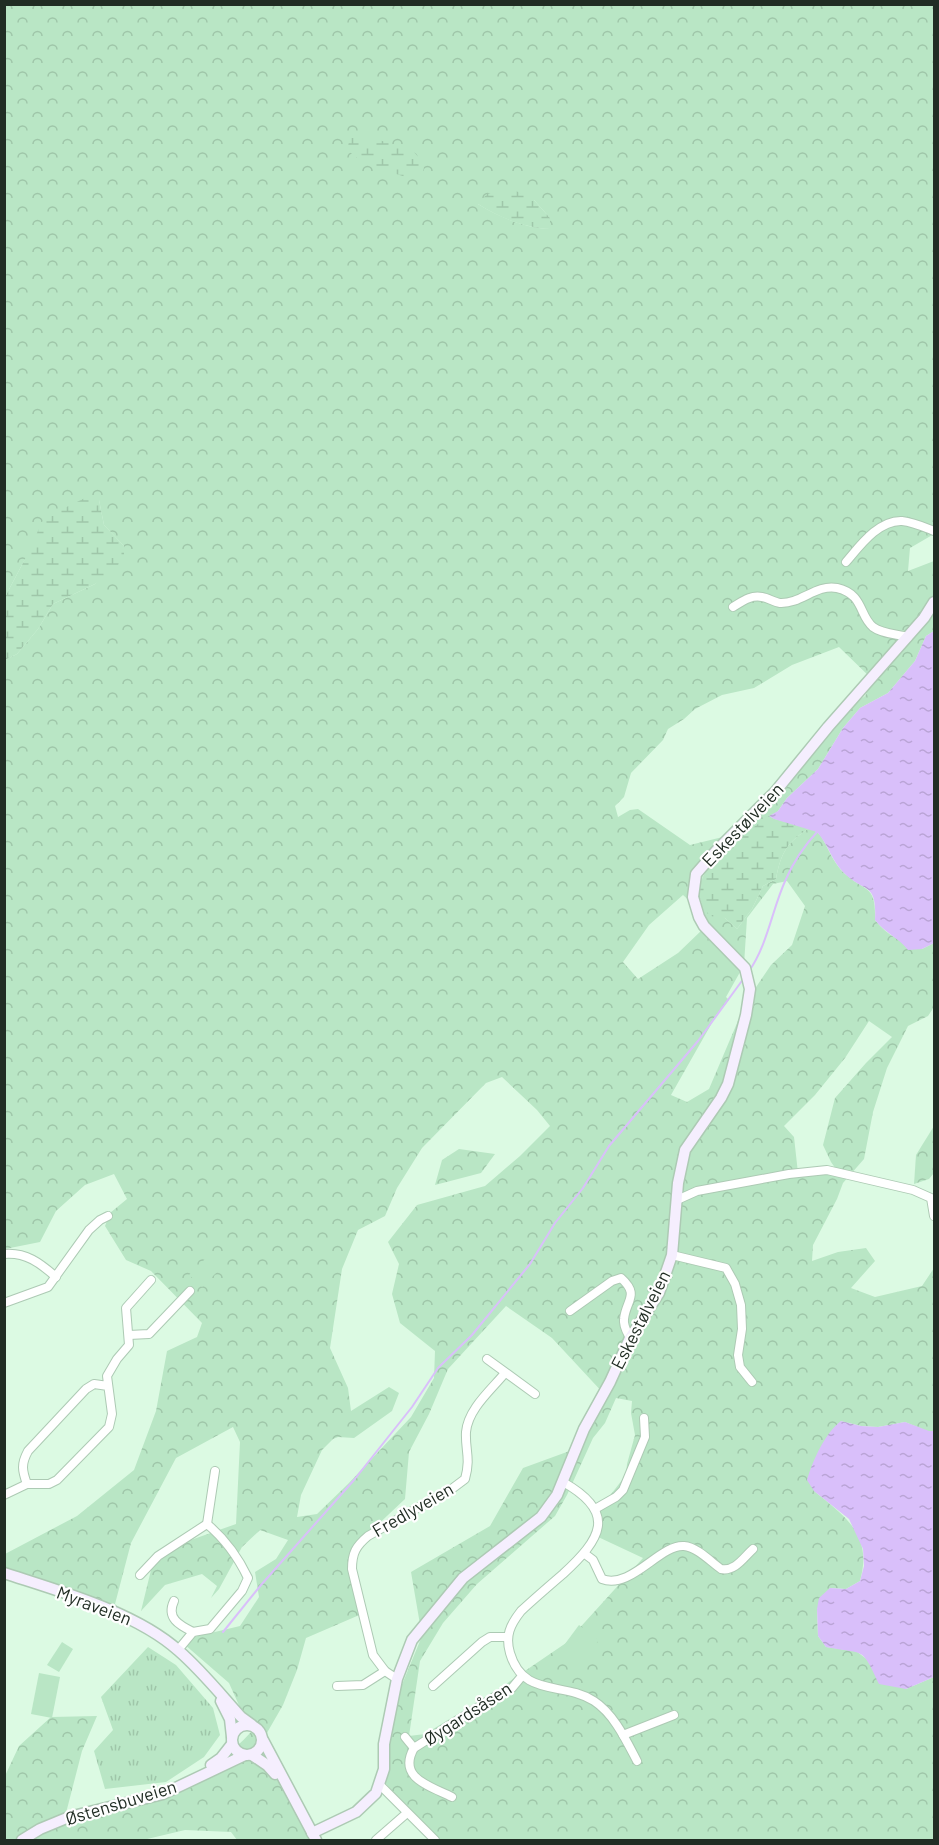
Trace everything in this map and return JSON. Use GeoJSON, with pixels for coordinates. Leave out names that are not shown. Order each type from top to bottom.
{"type":"FeatureCollection","features":[{"type":"Feature","properties":{"kind":"main road","name":"Eskestølveien"},"geometry":{"type":"LineString","coordinates":[[380,1785],[384,1769],[384,1744],[397,1679],[412,1640],[451,1592],[475,1568],[541,1517],[557,1496],[584,1429],[605,1393],[630,1338],[659,1293],[672,1255],[678,1183],[685,1150],[728,1084],[750,1000],[747,974],[704,926],[699,917],[693,897],[696,874],[716,850],[775,792],[828,727],[908,637],[934,602]]}},
{"type":"Feature","properties":{"kind":"main road","name":"Myraveien"},"geometry":{"type":"LineString","coordinates":[[4,1574],[109,1610],[150,1630],[178,1650],[252,1725]]}},
{"type":"Feature","properties":{"kind":"main road","name":"Myraveien"},"geometry":{"type":"LineString","coordinates":[[216,1690],[230,1719],[232,1741]]}},
{"type":"Feature","properties":{"kind":"main road"},"geometry":{"type":"LineString","coordinates":[[294,1797],[267,1765],[235,1749],[232,1741],[240,1726],[252,1725],[261,1732],[273,1762],[294,1797],[314,1837],[356,1812],[376,1793],[380,1785]]}},
{"type":"Feature","properties":{"kind":"main road"},"geometry":{"type":"LineString","coordinates":[[248,1755],[257,1752],[263,1740]]}},
{"type":"Feature","properties":{"kind":"main road","name":"Østensbuveien"},"geometry":{"type":"LineString","coordinates":[[189,1782],[221,1758],[232,1741]]}},
{"type":"Feature","properties":{"kind":"main road","name":"Østensbuveien"},"geometry":{"type":"LineString","coordinates":[[22,1840],[40,1829],[69,1817],[163,1794],[248,1755]]}},
{"type":"Feature","properties":{"kind":"street"},"geometry":{"type":"LineString","coordinates":[[846,562],[864,541],[887,524],[904,521],[934,531]]}},
{"type":"Feature","properties":{"kind":"street"},"geometry":{"type":"LineString","coordinates":[[733,608],[748,598],[762,597],[780,603],[794,601],[826,586],[841,589],[858,600],[871,626],[880,631],[908,637]]}},
{"type":"Feature","properties":{"kind":"street"},"geometry":{"type":"LineString","coordinates":[[677,1200],[698,1191],[789,1174],[827,1170],[913,1191],[931,1198],[934,1216]]}},
{"type":"Feature","properties":{"kind":"street"},"geometry":{"type":"LineString","coordinates":[[4,1303],[48,1287],[89,1230],[108,1216]]}},
{"type":"Feature","properties":{"kind":"street"},"geometry":{"type":"LineString","coordinates":[[4,1254],[13,1253],[31,1258],[56,1277]]}},
{"type":"Feature","properties":{"kind":"street"},"geometry":{"type":"LineString","coordinates":[[672,1255],[726,1268],[735,1284],[741,1305],[742,1329],[738,1355],[740,1367],[752,1382]]}},
{"type":"Feature","properties":{"kind":"street"},"geometry":{"type":"LineString","coordinates":[[570,1311],[612,1281],[621,1278],[629,1285],[631,1296],[624,1319],[630,1338]]}},
{"type":"Feature","properties":{"kind":"street"},"geometry":{"type":"LineString","coordinates":[[4,1495],[27,1484],[49,1484],[57,1480],[109,1427],[112,1414],[107,1376],[110,1368],[129,1345],[126,1308],[151,1280]]}},
{"type":"Feature","properties":{"kind":"street"},"geometry":{"type":"LineString","coordinates":[[129,1335],[149,1334],[190,1291]]}},
{"type":"Feature","properties":{"kind":"street"},"geometry":{"type":"LineString","coordinates":[[486,1359],[535,1394]]}},
{"type":"Feature","properties":{"kind":"street","name":"Fredlyveien"},"geometry":{"type":"LineString","coordinates":[[397,1679],[385,1671],[373,1655],[352,1569],[352,1555],[358,1545],[368,1536],[465,1479],[469,1456],[466,1435],[468,1423],[476,1408],[505,1373]]}},
{"type":"Feature","properties":{"kind":"street"},"geometry":{"type":"LineString","coordinates":[[27,1484],[22,1469],[23,1460],[28,1451],[86,1389],[94,1384],[108,1386]]}},
{"type":"Feature","properties":{"kind":"street"},"geometry":{"type":"LineString","coordinates":[[594,1509],[616,1497],[622,1490],[645,1437],[644,1418]]}},
{"type":"Feature","properties":{"kind":"street"},"geometry":{"type":"LineString","coordinates":[[140,1575],[158,1556],[207,1524],[215,1471]]}},
{"type":"Feature","properties":{"kind":"street"},"geometry":{"type":"LineString","coordinates":[[433,1686],[482,1642],[490,1637],[507,1637],[521,1611],[585,1554],[596,1538],[594,1509],[580,1492],[563,1482]]}},
{"type":"Feature","properties":{"kind":"street"},"geometry":{"type":"LineString","coordinates":[[174,1601],[170,1611],[172,1616],[183,1627],[193,1632],[210,1629],[243,1591],[248,1578],[241,1563],[222,1537],[207,1524]]}},
{"type":"Feature","properties":{"kind":"street"},"geometry":{"type":"LineString","coordinates":[[585,1554],[592,1560],[602,1579],[608,1582],[616,1581],[639,1570],[675,1548],[683,1546],[721,1569],[727,1570],[732,1569],[753,1549]]}},
{"type":"Feature","properties":{"kind":"street"},"geometry":{"type":"LineString","coordinates":[[178,1650],[193,1632]]}},
{"type":"Feature","properties":{"kind":"street","name":"Øygardsåsen"},"geometry":{"type":"LineString","coordinates":[[507,1637],[513,1663],[522,1676],[544,1687],[570,1691],[595,1701],[604,1709],[623,1735],[637,1761]]}},
{"type":"Feature","properties":{"kind":"street"},"geometry":{"type":"LineString","coordinates":[[337,1686],[363,1685],[385,1671]]}},
{"type":"Feature","properties":{"kind":"street","name":"Øygardsåsen"},"geometry":{"type":"LineString","coordinates":[[452,1797],[413,1776],[409,1768],[409,1758],[414,1748],[496,1695],[512,1688],[522,1676]]}},
{"type":"Feature","properties":{"kind":"street"},"geometry":{"type":"LineString","coordinates":[[623,1735],[674,1715]]}},
{"type":"Feature","properties":{"kind":"street"},"geometry":{"type":"LineString","coordinates":[[405,1737],[414,1748]]}},
{"type":"Feature","properties":{"kind":"street"},"geometry":{"type":"LineString","coordinates":[[380,1785],[435,1840]]}},
{"type":"Feature","properties":{"kind":"street"},"geometry":{"type":"LineString","coordinates":[[376,1840],[407,1813]]}},
{"type":"Feature","properties":{"kind":"green space"},"geometry":{"type":"Polygon","coordinates":[[[5,5],[934,5],[934,534],[910,548],[908,571],[934,561],[934,631],[926,636],[915,661],[888,693],[860,708],[843,728],[818,769],[787,798],[778,811],[703,875],[700,902],[725,918],[737,929],[752,909],[763,886],[776,879],[786,849],[795,838],[809,828],[821,836],[840,869],[868,890],[874,900],[875,920],[890,935],[922,949],[934,943],[934,1007],[928,1016],[908,1026],[887,1068],[873,1112],[864,1159],[843,1183],[813,1245],[812,1261],[838,1252],[866,1248],[875,1261],[851,1288],[875,1297],[922,1286],[934,1268],[934,1431],[929,1432],[905,1422],[878,1427],[841,1421],[814,1491],[854,1528],[863,1551],[860,1581],[846,1589],[830,1588],[817,1609],[818,1636],[826,1647],[856,1651],[906,1689],[934,1677],[934,1840],[434,1840],[382,1779],[401,1687],[422,1636],[411,1572],[490,1526],[523,1468],[575,1449],[605,1395],[552,1338],[506,1306],[448,1369],[429,1414],[409,1452],[405,1499],[370,1532],[354,1560],[364,1613],[306,1638],[297,1670],[283,1705],[260,1745],[314,1840],[237,1840],[231,1832],[185,1830],[143,1840],[5,1840],[5,1776],[19,1746],[51,1717],[97,1716],[82,1751],[66,1813],[141,1795],[189,1777],[212,1765],[233,1750],[251,1732],[229,1683],[184,1644],[193,1634],[194,1637],[240,1626],[259,1597],[255,1572],[276,1559],[288,1540],[260,1530],[242,1547],[219,1589],[211,1598],[217,1586],[202,1574],[165,1585],[141,1611],[152,1566],[188,1541],[236,1524],[240,1442],[233,1427],[176,1458],[131,1543],[115,1604],[122,1611],[5,1568],[5,1554],[77,1516],[134,1470],[156,1411],[167,1351],[197,1337],[202,1323],[151,1271],[126,1260],[105,1226],[110,1213],[127,1199],[114,1174],[85,1185],[56,1211],[40,1242],[5,1249],[5,660],[17,654],[38,629],[53,604],[95,584],[124,546],[104,525],[99,500],[24,561],[5,597],[5,5]],[[534,200],[478,204],[512,221],[549,229],[550,218],[534,200]],[[839,647],[792,665],[754,688],[722,695],[695,709],[668,729],[663,740],[631,773],[624,797],[615,806],[618,817],[630,810],[638,809],[690,845],[735,834],[800,769],[847,710],[865,696],[873,680],[839,647]],[[787,881],[773,884],[747,918],[744,965],[726,997],[729,1000],[717,1014],[671,1095],[687,1102],[709,1089],[746,1002],[771,965],[792,945],[805,906],[787,881]],[[683,895],[649,925],[623,962],[638,979],[678,953],[703,929],[694,905],[683,895]],[[869,1021],[845,1058],[815,1095],[784,1126],[794,1137],[798,1173],[832,1175],[838,1172],[823,1145],[835,1098],[892,1037],[869,1021]],[[502,1077],[486,1083],[422,1148],[397,1188],[385,1216],[358,1230],[342,1269],[330,1348],[348,1388],[351,1411],[389,1387],[399,1393],[392,1411],[354,1438],[338,1437],[322,1450],[301,1495],[297,1517],[317,1514],[348,1484],[411,1417],[434,1378],[435,1351],[400,1323],[392,1294],[399,1264],[388,1242],[417,1205],[485,1186],[550,1126],[537,1110],[502,1077]],[[616,1398],[605,1423],[593,1438],[555,1516],[477,1584],[443,1623],[420,1661],[409,1736],[425,1734],[497,1690],[566,1643],[643,1558],[596,1536],[601,1507],[626,1475],[635,1435],[631,1413],[632,1401],[616,1398]]]}},
{"type":"Feature","properties":{"kind":"green space"},"geometry":{"type":"Polygon","coordinates":[[[367,136],[413,151],[421,160],[425,160],[423,173],[409,178],[365,164],[347,150],[350,138],[367,136]]]}},
{"type":"Feature","properties":{"kind":"green space"},"geometry":{"type":"Polygon","coordinates":[[[512,189],[534,200],[550,218],[550,229],[512,221],[478,204],[487,194],[512,189]]]}},
{"type":"Feature","properties":{"kind":"green space"},"geometry":{"type":"Polygon","coordinates":[[[85,498],[99,500],[104,525],[124,546],[124,560],[95,584],[53,604],[38,629],[17,654],[5,660],[5,597],[44,518],[85,498]]]}},
{"type":"Feature","properties":{"kind":"green space"},"geometry":{"type":"Polygon","coordinates":[[[769,816],[809,828],[795,838],[786,849],[776,879],[763,886],[752,909],[737,929],[725,918],[710,916],[702,904],[699,891],[702,878],[721,853],[769,816]]]}},
{"type":"Feature","properties":{"kind":"green space"},"geometry":{"type":"Polygon","coordinates":[[[934,1126],[934,1173],[929,1179],[914,1184],[916,1155],[934,1126]]]}},
{"type":"Feature","properties":{"kind":"green space"},"geometry":{"type":"Polygon","coordinates":[[[459,1149],[495,1154],[481,1173],[435,1185],[442,1160],[459,1149]]]}},
{"type":"Feature","properties":{"kind":"green space"},"geometry":{"type":"Polygon","coordinates":[[[211,1253],[224,1265],[202,1287],[189,1275],[211,1253]]]}},
{"type":"Feature","properties":{"kind":"green space"},"geometry":{"type":"Polygon","coordinates":[[[579,1625],[599,1640],[579,1667],[559,1652],[579,1625]]]}},
{"type":"Feature","properties":{"kind":"green space"},"geometry":{"type":"Polygon","coordinates":[[[62,1642],[73,1649],[59,1672],[47,1665],[62,1642]]]}},
{"type":"Feature","properties":{"kind":"green space"},"geometry":{"type":"Polygon","coordinates":[[[148,1647],[176,1665],[213,1708],[220,1735],[204,1757],[166,1782],[105,1789],[94,1751],[113,1730],[101,1697],[148,1647]]]}},
{"type":"Feature","properties":{"kind":"green space"},"geometry":{"type":"Polygon","coordinates":[[[39,1673],[60,1677],[52,1718],[31,1714],[39,1673]]]}},
{"type":"Feature","properties":{"kind":"water"},"geometry":{"type":"Polygon","coordinates":[[[934,631],[934,943],[922,949],[908,950],[875,920],[872,893],[843,872],[817,832],[769,816],[778,811],[787,798],[818,769],[843,728],[860,708],[888,693],[915,661],[926,636],[934,631]]]}},
{"type":"Feature","properties":{"kind":"water"},"geometry":{"type":"Polygon","coordinates":[[[841,1421],[878,1427],[905,1422],[934,1431],[934,1677],[906,1689],[879,1684],[865,1657],[855,1652],[826,1647],[818,1636],[819,1598],[830,1588],[846,1589],[860,1581],[864,1566],[863,1549],[849,1519],[814,1491],[807,1480],[820,1447],[841,1421]]]}},
{"type":"Feature","properties":{"kind":"waterway"},"geometry":{"type":"LineString","coordinates":[[749,971],[761,949],[789,872],[817,832]]}},
{"type":"Feature","properties":{"kind":"waterway"},"geometry":{"type":"LineString","coordinates":[[223,1632],[261,1585],[354,1480],[412,1407],[438,1368],[472,1335],[530,1264],[555,1223],[583,1188],[609,1146],[698,1041],[744,978]]}}]}
